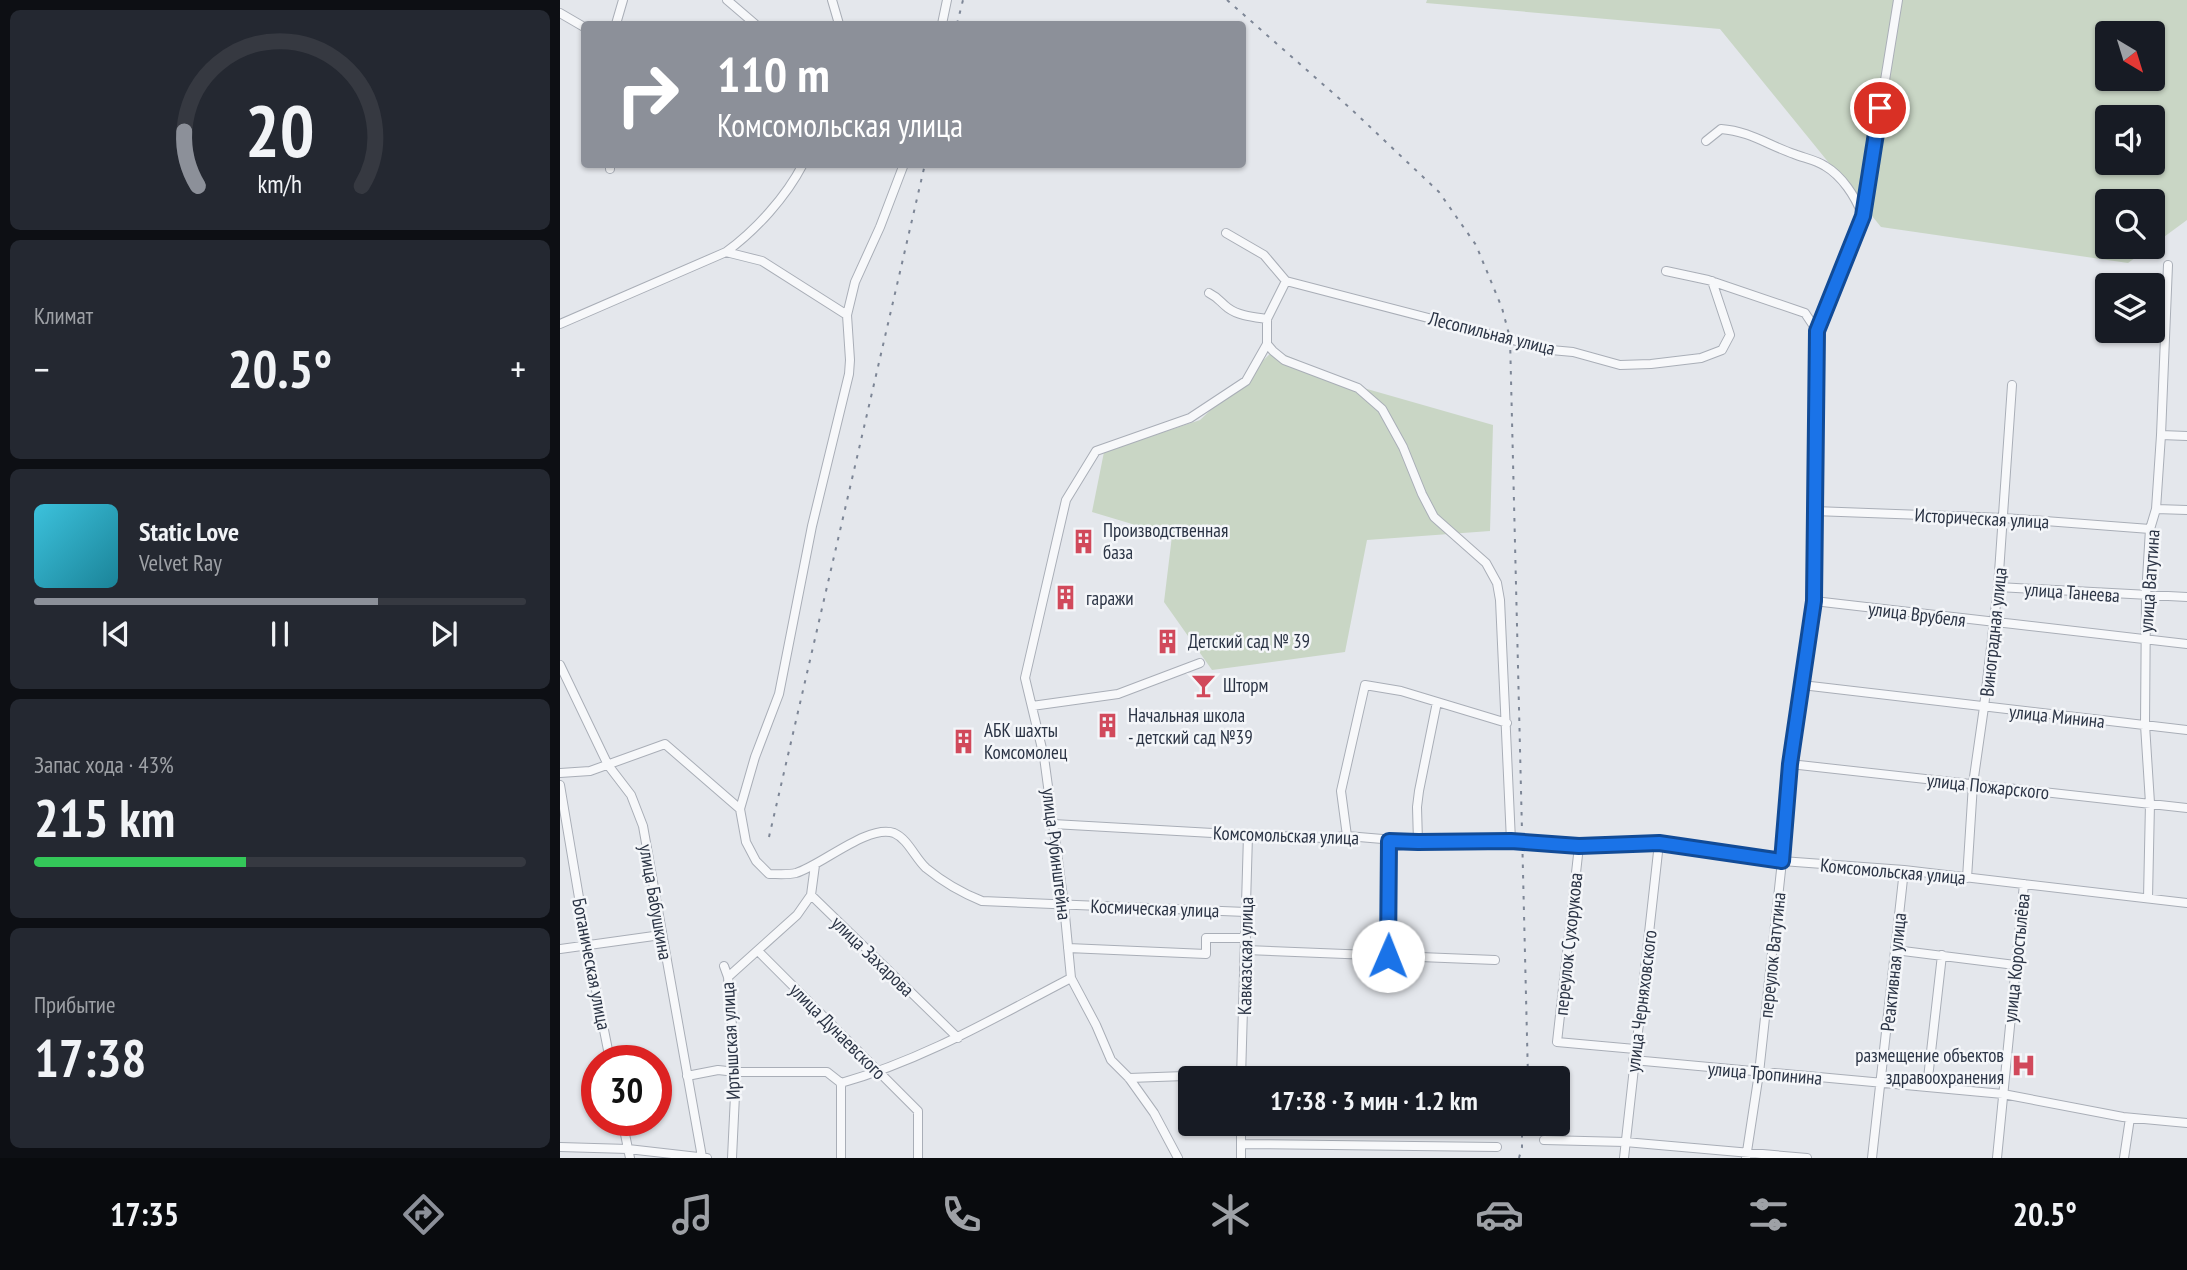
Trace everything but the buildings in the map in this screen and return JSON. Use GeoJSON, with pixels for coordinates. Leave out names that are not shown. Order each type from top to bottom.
{"type":"FeatureCollection","features":[{"type":"Feature","properties":{"kind":"street"},"geometry":{"type":"LineString","coordinates":[[617,21],[623,0]]}},
{"type":"Feature","properties":{"kind":"street"},"geometry":{"type":"LineString","coordinates":[[727,0],[751,21]]}},
{"type":"Feature","properties":{"kind":"street"},"geometry":{"type":"LineString","coordinates":[[832,0],[838,21]]}},
{"type":"Feature","properties":{"kind":"street"},"geometry":{"type":"LineString","coordinates":[[943,21],[947,0]]}},
{"type":"Feature","properties":{"kind":"street","name":"переулок Ватутина"},"geometry":{"type":"LineString","coordinates":[[1747,1155],[1759,1073],[1790,764],[1814,601],[1817,331],[1863,216],[1898,0]]}},
{"type":"Feature","properties":{"kind":"street"},"geometry":{"type":"LineString","coordinates":[[560,13],[581,25]]}},
{"type":"Feature","properties":{"kind":"street"},"geometry":{"type":"LineString","coordinates":[[1706,141],[1721,129],[1741,130],[1825,165],[1856,199],[1863,216]]}},
{"type":"Feature","properties":{"kind":"street"},"geometry":{"type":"LineString","coordinates":[[560,324],[726,252],[764,217],[794,183],[801,168]]}},
{"type":"Feature","properties":{"kind":"street"},"geometry":{"type":"LineString","coordinates":[[815,864],[793,874],[769,874],[756,861],[746,842],[740,809],[755,757],[779,694],[812,526],[844,396],[850,360],[847,315],[855,282],[902,168]]}},
{"type":"Feature","properties":{"kind":"street"},"geometry":{"type":"LineString","coordinates":[[1226,233],[1264,255],[1286,281],[1266,319],[1268,344],[1272,351],[1284,360],[1358,388],[1382,409],[1403,447],[1434,517],[1486,563],[1497,583],[1507,723],[1511,841]]}},
{"type":"Feature","properties":{"kind":"street"},"geometry":{"type":"LineString","coordinates":[[726,252],[762,261],[847,315]]}},
{"type":"Feature","properties":{"kind":"street","name":"улица Ватутина"},"geometry":{"type":"LineString","coordinates":[[2148,898],[2150,803],[2144,639],[2150,529],[2156,509],[2161,435],[2168,265]]}},
{"type":"Feature","properties":{"kind":"street"},"geometry":{"type":"LineString","coordinates":[[1666,271],[1712,281],[1805,313],[1817,331]]}},
{"type":"Feature","properties":{"kind":"street","name":"Лесопильная улица"},"geometry":{"type":"LineString","coordinates":[[1286,281],[1551,350],[1573,352],[1620,365],[1701,358],[1722,350],[1730,335],[1712,281]]}},
{"type":"Feature","properties":{"kind":"street"},"geometry":{"type":"LineString","coordinates":[[1209,293],[1220,298],[1226,307],[1242,316],[1266,319]]}},
{"type":"Feature","properties":{"kind":"street","name":"улица Рубинштейна"},"geometry":{"type":"LineString","coordinates":[[1178,1158],[1154,1113],[1129,1078],[1111,1060],[1071,978],[1065,905],[1044,757],[1025,678],[1066,500],[1096,451],[1190,418],[1246,381],[1268,344]]}},
{"type":"Feature","properties":{"kind":"street","name":"Виноградная улица"},"geometry":{"type":"LineString","coordinates":[[1967,878],[1973,784],[1998,587],[2012,385]]}},
{"type":"Feature","properties":{"kind":"street"},"geometry":{"type":"LineString","coordinates":[[2161,435],[2187,436]]}},
{"type":"Feature","properties":{"kind":"street"},"geometry":{"type":"LineString","coordinates":[[2156,509],[2187,510]]}},
{"type":"Feature","properties":{"kind":"street","name":"Историческая улица"},"geometry":{"type":"LineString","coordinates":[[1814,511],[2004,518],[2150,529]]}},
{"type":"Feature","properties":{"kind":"street","name":"улица Танеева"},"geometry":{"type":"LineString","coordinates":[[1998,587],[2187,597]]}},
{"type":"Feature","properties":{"kind":"street","name":"улица Врубеля"},"geometry":{"type":"LineString","coordinates":[[1814,601],[2187,644]]}},
{"type":"Feature","properties":{"kind":"street"},"geometry":{"type":"LineString","coordinates":[[1032,706],[1118,694],[1200,663]]}},
{"type":"Feature","properties":{"kind":"street","name":"улица Бабушкина"},"geometry":{"type":"LineString","coordinates":[[560,665],[608,765],[631,795],[643,826],[687,1076],[705,1157]]}},
{"type":"Feature","properties":{"kind":"street"},"geometry":{"type":"LineString","coordinates":[[1347,836],[1342,791],[1365,685],[1401,691],[1507,723]]}},
{"type":"Feature","properties":{"kind":"street","name":"улица Минина"},"geometry":{"type":"LineString","coordinates":[[1802,685],[2187,730]]}},
{"type":"Feature","properties":{"kind":"street"},"geometry":{"type":"LineString","coordinates":[[1418,842],[1419,791],[1437,702]]}},
{"type":"Feature","properties":{"kind":"street"},"geometry":{"type":"LineString","coordinates":[[560,773],[590,771],[664,744],[740,809]]}},
{"type":"Feature","properties":{"kind":"street","name":"улица Пожарского"},"geometry":{"type":"LineString","coordinates":[[1790,764],[2187,808]]}},
{"type":"Feature","properties":{"kind":"street","name":"Ботаническая улица"},"geometry":{"type":"LineString","coordinates":[[560,785],[607,1045]]}},
{"type":"Feature","properties":{"kind":"street","name":"Комсомольская улица"},"geometry":{"type":"LineString","coordinates":[[1053,824],[1248,835],[1325,838],[1347,836],[1418,842],[1511,841],[1579,846],[1659,843],[1782,861],[1903,870],[2187,902]]}},
{"type":"Feature","properties":{"kind":"street","name":"Космическая улица"},"geometry":{"type":"LineString","coordinates":[[815,864],[867,835],[885,831],[898,835],[926,868],[963,894],[982,901],[1246,912]]}},
{"type":"Feature","properties":{"kind":"street","name":"Кавказская улица"},"geometry":{"type":"LineString","coordinates":[[1241,1066],[1248,835]]}},
{"type":"Feature","properties":{"kind":"street"},"geometry":{"type":"LineString","coordinates":[[1388,956],[1389,841]]}},
{"type":"Feature","properties":{"kind":"street","name":"улица Черняховского"},"geometry":{"type":"LineString","coordinates":[[1624,1158],[1659,843]]}},
{"type":"Feature","properties":{"kind":"street","name":"переулок Сухорукова"},"geometry":{"type":"LineString","coordinates":[[1579,846],[1557,1042],[1635,1049]]}},
{"type":"Feature","properties":{"kind":"street"},"geometry":{"type":"LineString","coordinates":[[728,976],[797,915],[811,895],[815,864]]}},
{"type":"Feature","properties":{"kind":"street","name":"Реактивная улица"},"geometry":{"type":"LineString","coordinates":[[1872,1158],[1903,870]]}},
{"type":"Feature","properties":{"kind":"street","name":"улица Коростылёва"},"geometry":{"type":"LineString","coordinates":[[1997,1158],[2024,884]]}},
{"type":"Feature","properties":{"kind":"street","name":"улица Захарова"},"geometry":{"type":"LineString","coordinates":[[811,895],[958,1038]]}},
{"type":"Feature","properties":{"kind":"street"},"geometry":{"type":"LineString","coordinates":[[560,949],[661,935]]}},
{"type":"Feature","properties":{"kind":"street","name":"Космическая улица"},"geometry":{"type":"LineString","coordinates":[[1068,948],[1206,954],[1206,938],[1246,938]]}},
{"type":"Feature","properties":{"kind":"street"},"geometry":{"type":"LineString","coordinates":[[1246,950],[1495,960]]}},
{"type":"Feature","properties":{"kind":"street"},"geometry":{"type":"LineString","coordinates":[[1895,950],[2015,965]]}},
{"type":"Feature","properties":{"kind":"street","name":"улица Дунаевского"},"geometry":{"type":"LineString","coordinates":[[758,951],[918,1111],[918,1158]]}},
{"type":"Feature","properties":{"kind":"street"},"geometry":{"type":"LineString","coordinates":[[1927,1087],[1942,955]]}},
{"type":"Feature","properties":{"kind":"street","name":"Иртышская улица"},"geometry":{"type":"LineString","coordinates":[[724,965],[728,976],[736,1072],[732,1158]]}},
{"type":"Feature","properties":{"kind":"street"},"geometry":{"type":"LineString","coordinates":[[841,1083],[881,1072],[958,1038],[1071,978]]}},
{"type":"Feature","properties":{"kind":"street","name":"улица Тропинина"},"geometry":{"type":"LineString","coordinates":[[1633,1060],[2003,1094],[2130,1118],[2187,1123]]}},
{"type":"Feature","properties":{"kind":"street"},"geometry":{"type":"LineString","coordinates":[[687,1076],[718,1070],[827,1072],[841,1083]]}},
{"type":"Feature","properties":{"kind":"street"},"geometry":{"type":"LineString","coordinates":[[1129,1078],[1178,1077]]}},
{"type":"Feature","properties":{"kind":"street"},"geometry":{"type":"LineString","coordinates":[[841,1083],[841,1158]]}},
{"type":"Feature","properties":{"kind":"street"},"geometry":{"type":"LineString","coordinates":[[2124,1158],[2130,1118]]}},
{"type":"Feature","properties":{"kind":"street"},"geometry":{"type":"LineString","coordinates":[[1241,1136],[1241,1158]]}},
{"type":"Feature","properties":{"kind":"street"},"geometry":{"type":"LineString","coordinates":[[1544,1140],[1625,1142],[1747,1155],[1807,1158]]}},
{"type":"Feature","properties":{"kind":"street"},"geometry":{"type":"LineString","coordinates":[[1241,1144],[1497,1147]]}},
{"type":"Feature","properties":{"kind":"street"},"geometry":{"type":"LineString","coordinates":[[560,1147],[705,1157]]}},
{"type":"Feature","properties":{"kind":"green space"},"geometry":{"type":"Polygon","coordinates":[[[1427,0],[2187,0],[2187,220],[2165,236],[2165,189],[2095,189],[2095,258],[1881,227],[1720,29],[1426,3],[1427,0]]]}},
{"type":"Feature","properties":{"kind":"green space"},"geometry":{"type":"Polygon","coordinates":[[[2101,259],[2134,259],[2128,263],[2101,259]]]}},
{"type":"Feature","properties":{"kind":"green space"},"geometry":{"type":"Polygon","coordinates":[[[1274,350],[1360,387],[1493,425],[1490,531],[1367,540],[1345,652],[1212,670],[1164,602],[1172,536],[1092,512],[1104,452],[1200,420],[1274,350]]]}},
{"type":"Feature","properties":{"kind":"railway"},"geometry":{"type":"LineString","coordinates":[[958,21],[963,0]]}},
{"type":"Feature","properties":{"kind":"railway"},"geometry":{"type":"LineString","coordinates":[[1227,0],[1350,108],[1439,192],[1476,245],[1502,308],[1510,338],[1528,1066]]}},
{"type":"Feature","properties":{"kind":"railway"},"geometry":{"type":"LineString","coordinates":[[769,837],[924,168]]}},
{"type":"Feature","properties":{"kind":"railway"},"geometry":{"type":"LineString","coordinates":[[1519,1158],[1522,1136]]}},
{"type":"Feature","properties":{"kind":"place","name":"Производственная база"},"geometry":{"type":"Point","coordinates":[1083,541]}},
{"type":"Feature","properties":{"kind":"place","name":"гаражи"},"geometry":{"type":"Point","coordinates":[1066,598]}},
{"type":"Feature","properties":{"kind":"place","name":"Детский сад № 39"},"geometry":{"type":"Point","coordinates":[1168,641]}},
{"type":"Feature","properties":{"kind":"place","name":"Шторм"},"geometry":{"type":"Point","coordinates":[1203,685]}},
{"type":"Feature","properties":{"kind":"place","name":"Начальная школа - детский сад №39"},"geometry":{"type":"Point","coordinates":[1108,726]}},
{"type":"Feature","properties":{"kind":"place","name":"АБК шахты Комсомолец"},"geometry":{"type":"Point","coordinates":[964,741]}},
{"type":"Feature","properties":{"kind":"place","name":"размещение объектов здравоохранения"},"geometry":{"type":"Point","coordinates":[2024,1066]}},
{"type":"Feature","properties":{"kind":"route"},"geometry":{"type":"LineString","coordinates":[[1388,956],[1389,841],[1511,841],[1579,846],[1659,843],[1782,861],[1790,764],[1814,601],[1817,331],[1863,216],[1880,108]]}}]}
